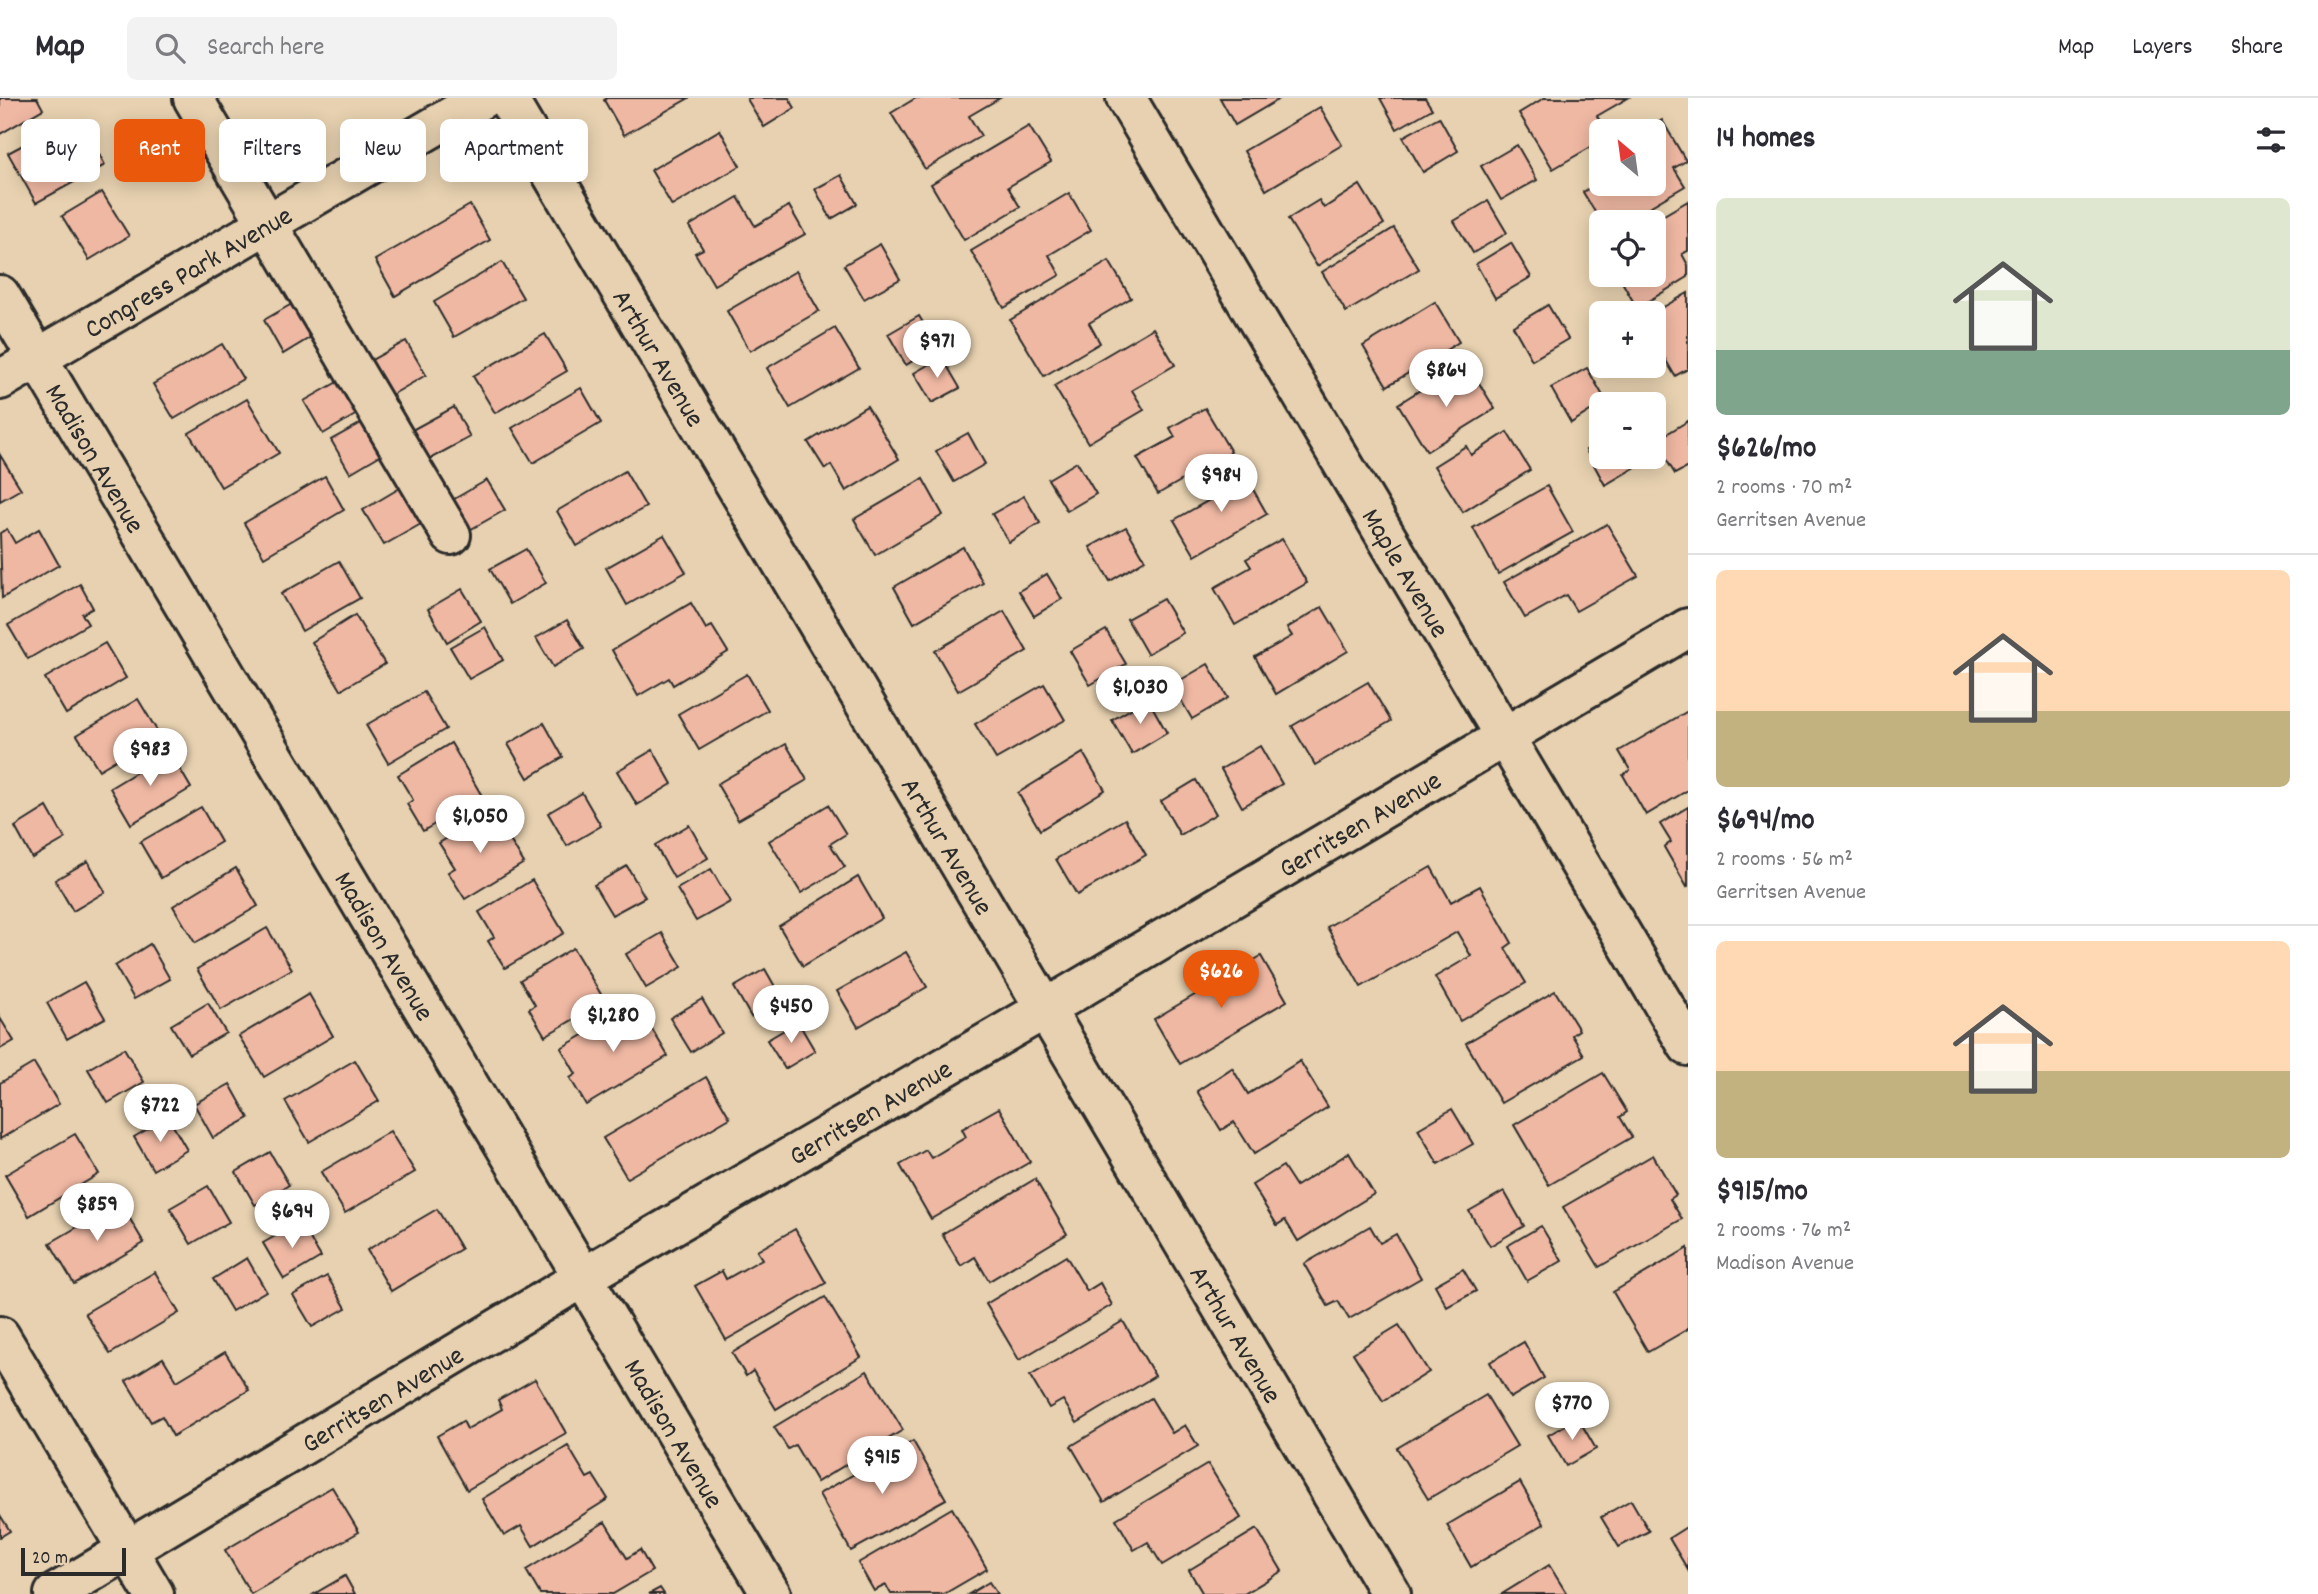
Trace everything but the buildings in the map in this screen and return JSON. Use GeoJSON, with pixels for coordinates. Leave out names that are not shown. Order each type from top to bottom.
{"type":"FeatureCollection","features":[{"type":"Feature","properties":{"kind":"street"},"geometry":{"type":"LineString","coordinates":[[193,98],[451,535]]}},
{"type":"Feature","properties":{"kind":"street","name":"Congress Park Avenue"},"geometry":{"type":"LineString","coordinates":[[0,380],[482,98]]}},
{"type":"Feature","properties":{"kind":"street","name":"Arthur Avenue"},"geometry":{"type":"LineString","coordinates":[[508,98],[1391,1594]]}},
{"type":"Feature","properties":{"kind":"street","name":"Maple Avenue"},"geometry":{"type":"LineString","coordinates":[[1125,98],[1688,1046]]}},
{"type":"Feature","properties":{"kind":"street","name":"Madison Avenue"},"geometry":{"type":"LineString","coordinates":[[0,295],[771,1594]]}},
{"type":"Feature","properties":{"kind":"street","name":"Gerritsen Avenue"},"geometry":{"type":"LineString","coordinates":[[54,1594],[582,1278],[1045,1009],[1688,628]]}},
{"type":"Feature","properties":{"kind":"street"},"geometry":{"type":"LineString","coordinates":[[0,1336],[154,1594]]}}]}
